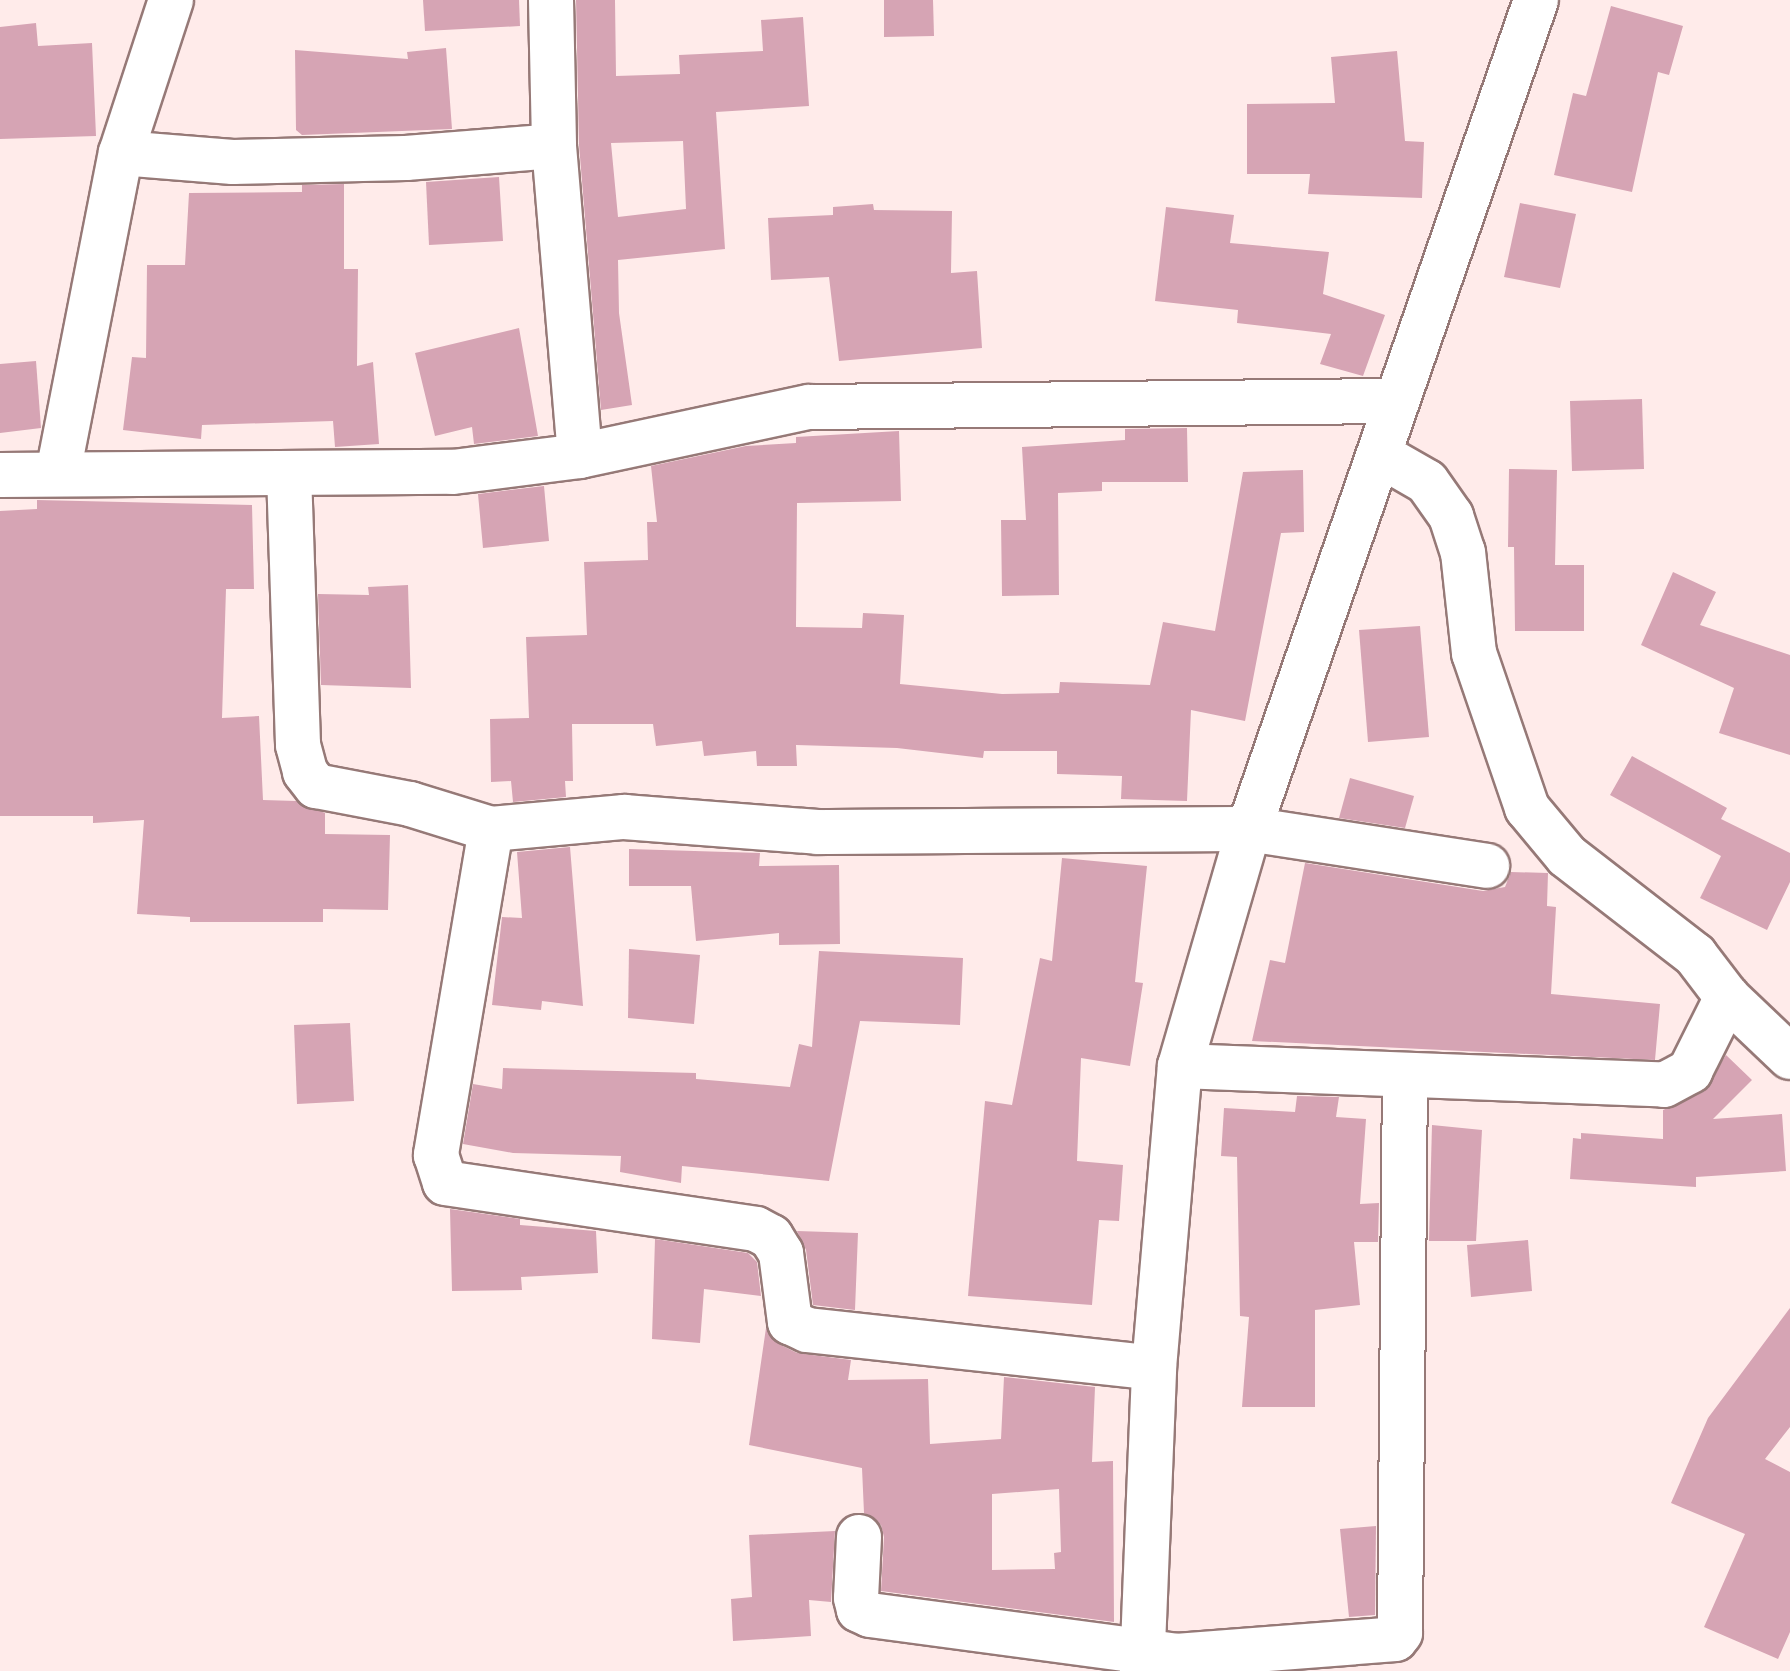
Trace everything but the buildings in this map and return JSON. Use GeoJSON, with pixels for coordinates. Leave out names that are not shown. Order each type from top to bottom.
{"type":"FeatureCollection","features":[{"type":"Feature","properties":{"kind":"street"},"geometry":{"type":"LineString","coordinates":[[58,473],[121,153],[166,28],[171,0]]}},
{"type":"Feature","properties":{"kind":"street"},"geometry":{"type":"LineString","coordinates":[[551,0],[554,146],[580,456]]}},
{"type":"Feature","properties":{"kind":"street"},"geometry":{"type":"LineString","coordinates":[[1167,1660],[1154,1368],[1180,1066],[1283,833],[1395,401],[1536,0]]}},
{"type":"Feature","properties":{"kind":"street"},"geometry":{"type":"LineString","coordinates":[[121,153],[233,162],[406,158],[554,146]]}},
{"type":"Feature","properties":{"kind":"street"},"geometry":{"type":"LineString","coordinates":[[0,475],[453,472],[580,456],[809,407],[1395,401]]}},
{"type":"Feature","properties":{"kind":"street"},"geometry":{"type":"LineString","coordinates":[[1380,455],[1427,482],[1451,516],[1463,552],[1474,653],[1527,808],[1567,856],[1695,955],[1727,997],[1790,1057]]}},
{"type":"Feature","properties":{"kind":"street"},"geometry":{"type":"LineString","coordinates":[[289,473],[294,693],[305,772],[316,786],[410,804],[491,829],[624,817],[817,832],[1283,833],[1487,866]]}},
{"type":"Feature","properties":{"kind":"street"},"geometry":{"type":"LineString","coordinates":[[491,829],[436,1155],[445,1183],[756,1229],[771,1237],[781,1253],[790,1322],[807,1330],[1154,1368]]}},
{"type":"Feature","properties":{"kind":"street"},"geometry":{"type":"LineString","coordinates":[[1180,1066],[1678,1082],[1690,1071],[1727,997]]}},
{"type":"Feature","properties":{"kind":"street"},"geometry":{"type":"LineString","coordinates":[[859,1537],[856,1598],[859,1610],[870,1615],[1167,1660],[1387,1642],[1400,1633],[1405,1075]]}}]}
